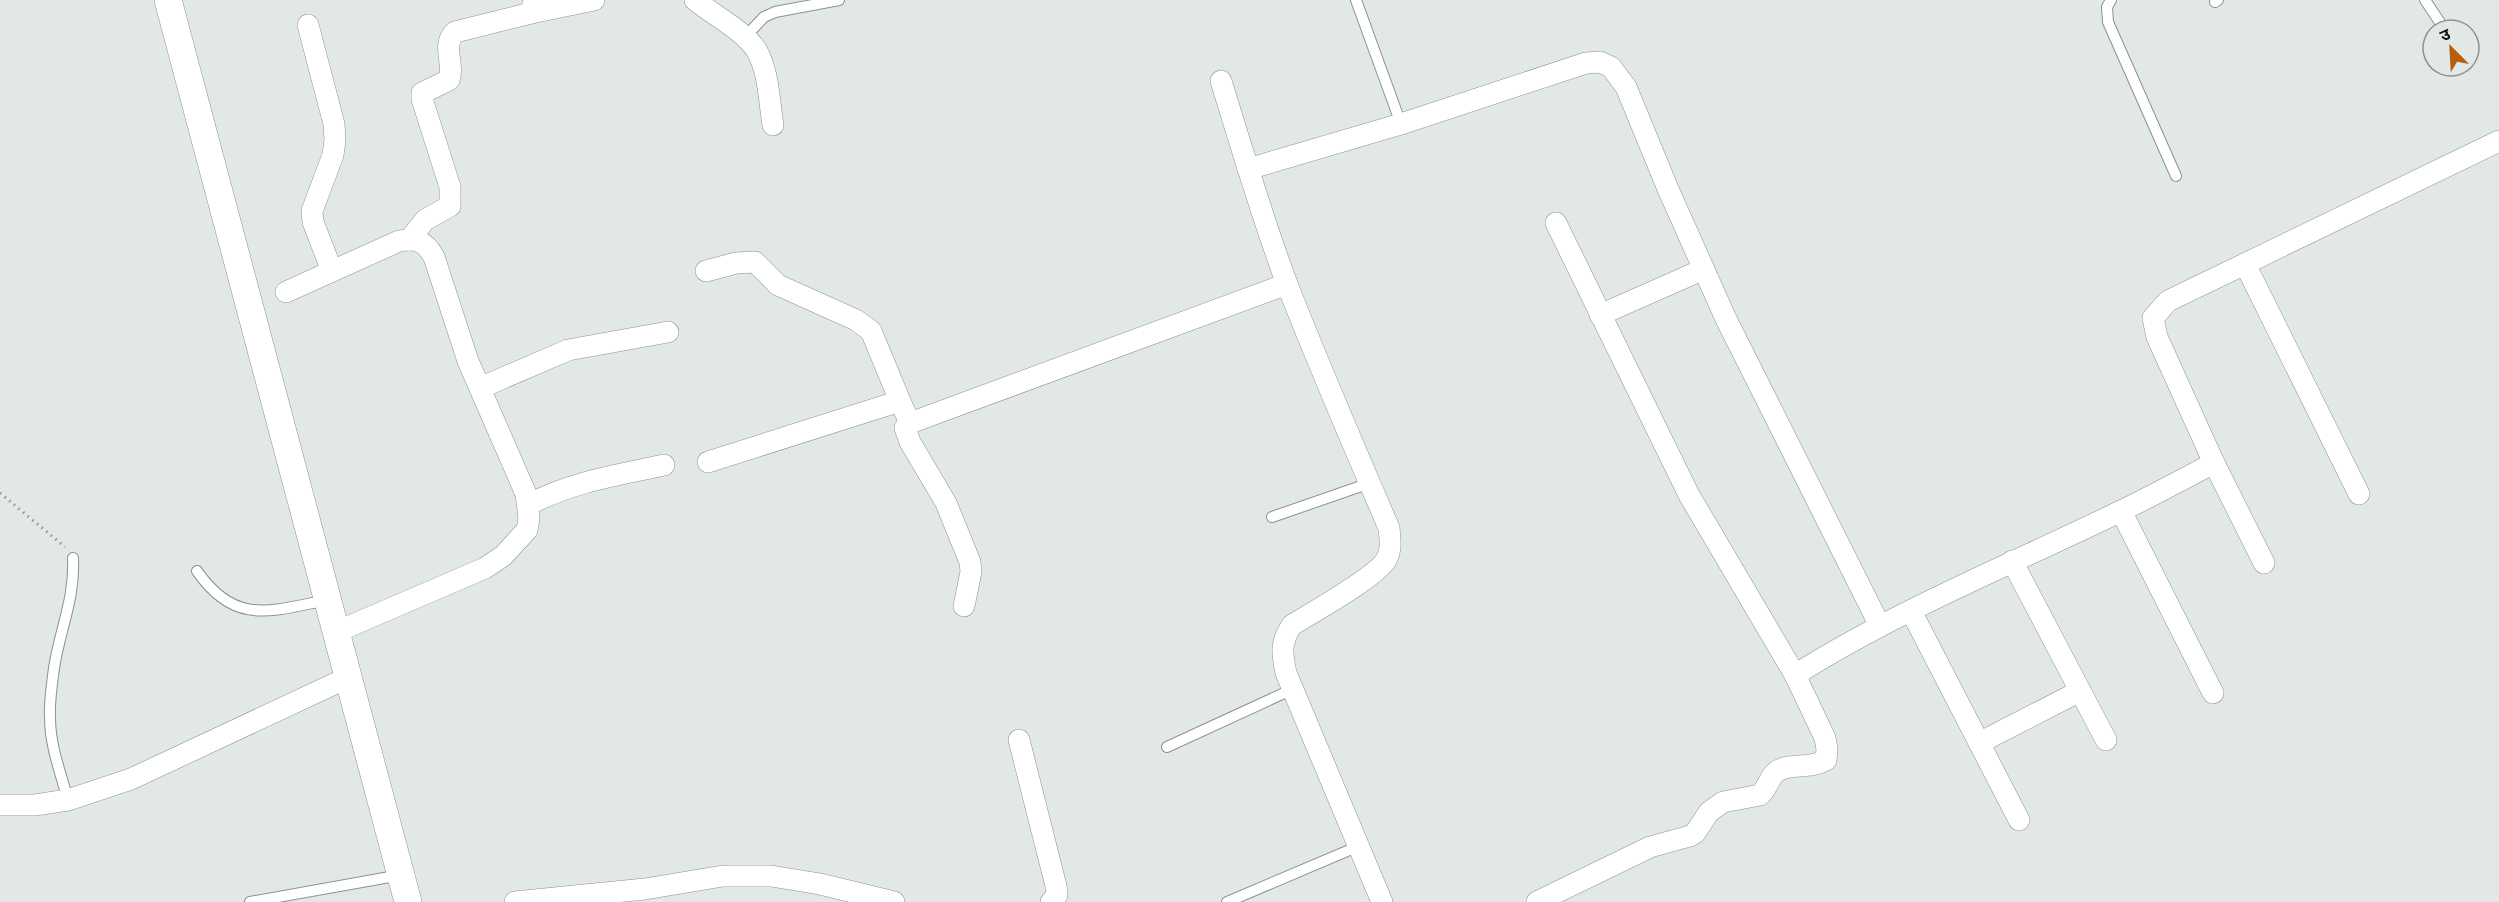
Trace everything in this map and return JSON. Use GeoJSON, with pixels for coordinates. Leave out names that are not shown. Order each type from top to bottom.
{"type":"FeatureCollection","features":[{"type":"Feature","properties":{"kind":"street"},"geometry":{"type":"LineString","coordinates":[[168,0],[408,902]]}},
{"type":"Feature","properties":{"kind":"street"},"geometry":{"type":"LineString","coordinates":[[409,240],[425,220],[450,206],[450,187],[422,93],[449,80],[451,73],[448,44],[450,37],[455,32],[532,7],[594,0]]}},
{"type":"Feature","properties":{"kind":"street"},"geometry":{"type":"LineString","coordinates":[[695,0],[756,50],[763,66],[772,125]]}},
{"type":"Feature","properties":{"kind":"street"},"geometry":{"type":"LineString","coordinates":[[308,25],[334,124],[333,155],[312,211],[313,222],[332,272]]}},
{"type":"Feature","properties":{"kind":"street"},"geometry":{"type":"LineString","coordinates":[[1248,169],[1401,124],[1586,63],[1600,62],[1611,67],[1626,87],[1668,189],[1765,399],[1880,626]]}},
{"type":"Feature","properties":{"kind":"street"},"geometry":{"type":"LineString","coordinates":[[1221,81],[1287,284],[1333,400],[1389,528],[1391,545],[1386,561],[1374,573],[1292,625],[1284,638],[1282,655],[1286,673],[1382,902]]}},
{"type":"Feature","properties":{"kind":"street"},"geometry":{"type":"LineString","coordinates":[[2264,563],[2214,463],[2157,337],[2153,318],[2168,301],[2499,141]]}},
{"type":"Feature","properties":{"kind":"street"},"geometry":{"type":"LineString","coordinates":[[1537,902],[1650,847],[1690,836],[1716,805],[1760,795],[1779,770],[1786,767],[1815,766],[1826,760],[1827,749],[1825,738],[1796,675],[1689,495],[1556,223]]}},
{"type":"Feature","properties":{"kind":"street"},"geometry":{"type":"LineString","coordinates":[[286,292],[399,241],[419,240],[428,246],[434,257],[458,334],[526,494],[528,505],[527,530],[503,556],[464,577],[336,632]]}},
{"type":"Feature","properties":{"kind":"street"},"geometry":{"type":"LineString","coordinates":[[706,271],[736,262],[755,262],[778,285],[856,320],[871,331],[910,423]]}},
{"type":"Feature","properties":{"kind":"street"},"geometry":{"type":"LineString","coordinates":[[2245,264],[2358,494]]}},
{"type":"Feature","properties":{"kind":"street"},"geometry":{"type":"LineString","coordinates":[[1600,315],[1704,269]]}},
{"type":"Feature","properties":{"kind":"street"},"geometry":{"type":"LineString","coordinates":[[964,606],[970,562],[946,504],[910,442],[905,428],[910,423],[1287,284]]}},
{"type":"Feature","properties":{"kind":"street"},"geometry":{"type":"LineString","coordinates":[[480,388],[568,350],[668,332]]}},
{"type":"Feature","properties":{"kind":"street"},"geometry":{"type":"LineString","coordinates":[[708,462],[900,401]]}},
{"type":"Feature","properties":{"kind":"street"},"geometry":{"type":"LineString","coordinates":[[1796,675],[1836,649],[1911,610],[2121,511],[2214,463]]}},
{"type":"Feature","properties":{"kind":"street"},"geometry":{"type":"LineString","coordinates":[[528,505],[575,484],[664,465]]}},
{"type":"Feature","properties":{"kind":"street"},"geometry":{"type":"LineString","coordinates":[[2121,511],[2213,693]]}},
{"type":"Feature","properties":{"kind":"street"},"geometry":{"type":"LineString","coordinates":[[2012,561],[2106,740]]}},
{"type":"Feature","properties":{"kind":"street"},"geometry":{"type":"LineString","coordinates":[[1911,610],[2019,820]]}},
{"type":"Feature","properties":{"kind":"street"},"geometry":{"type":"LineString","coordinates":[[0,805],[35,805],[68,800],[131,779],[349,676]]}},
{"type":"Feature","properties":{"kind":"street"},"geometry":{"type":"LineString","coordinates":[[1979,743],[2080,691]]}},
{"type":"Feature","properties":{"kind":"street"},"geometry":{"type":"LineString","coordinates":[[1019,740],[1055,878],[1057,895],[1051,902]]}},
{"type":"Feature","properties":{"kind":"street"},"geometry":{"type":"LineString","coordinates":[[515,902],[645,888],[723,876],[771,876],[820,884],[894,902]]}},
{"type":"Feature","properties":{"kind":"lane"},"geometry":{"type":"LineString","coordinates":[[744,38],[755,24],[775,12],[839,0]]}},
{"type":"Feature","properties":{"kind":"lane"},"geometry":{"type":"LineString","coordinates":[[1356,0],[1401,124]]}},
{"type":"Feature","properties":{"kind":"lane"},"geometry":{"type":"LineString","coordinates":[[2111,0],[2108,7],[2108,22],[2176,176]]}},
{"type":"Feature","properties":{"kind":"lane"},"geometry":{"type":"LineString","coordinates":[[2425,0],[2437,18]]}},
{"type":"Feature","properties":{"kind":"lane"},"geometry":{"type":"LineString","coordinates":[[1272,517],[1370,483]]}},
{"type":"Feature","properties":{"kind":"lane"},"geometry":{"type":"LineString","coordinates":[[68,800],[50,719],[54,666],[74,581],[73,558]]}},
{"type":"Feature","properties":{"kind":"lane"},"geometry":{"type":"LineString","coordinates":[[197,571],[210,589],[222,599],[249,610],[267,612],[327,600]]}},
{"type":"Feature","properties":{"kind":"lane"},"geometry":{"type":"LineString","coordinates":[[1167,747],[1293,690]]}},
{"type":"Feature","properties":{"kind":"lane"},"geometry":{"type":"LineString","coordinates":[[1227,902],[1359,846]]}},
{"type":"Feature","properties":{"kind":"lane"},"geometry":{"type":"LineString","coordinates":[[250,902],[401,875]]}},
{"type":"Feature","properties":{"kind":"path"},"geometry":{"type":"LineString","coordinates":[[0,493],[62,543],[73,558]]}}]}
